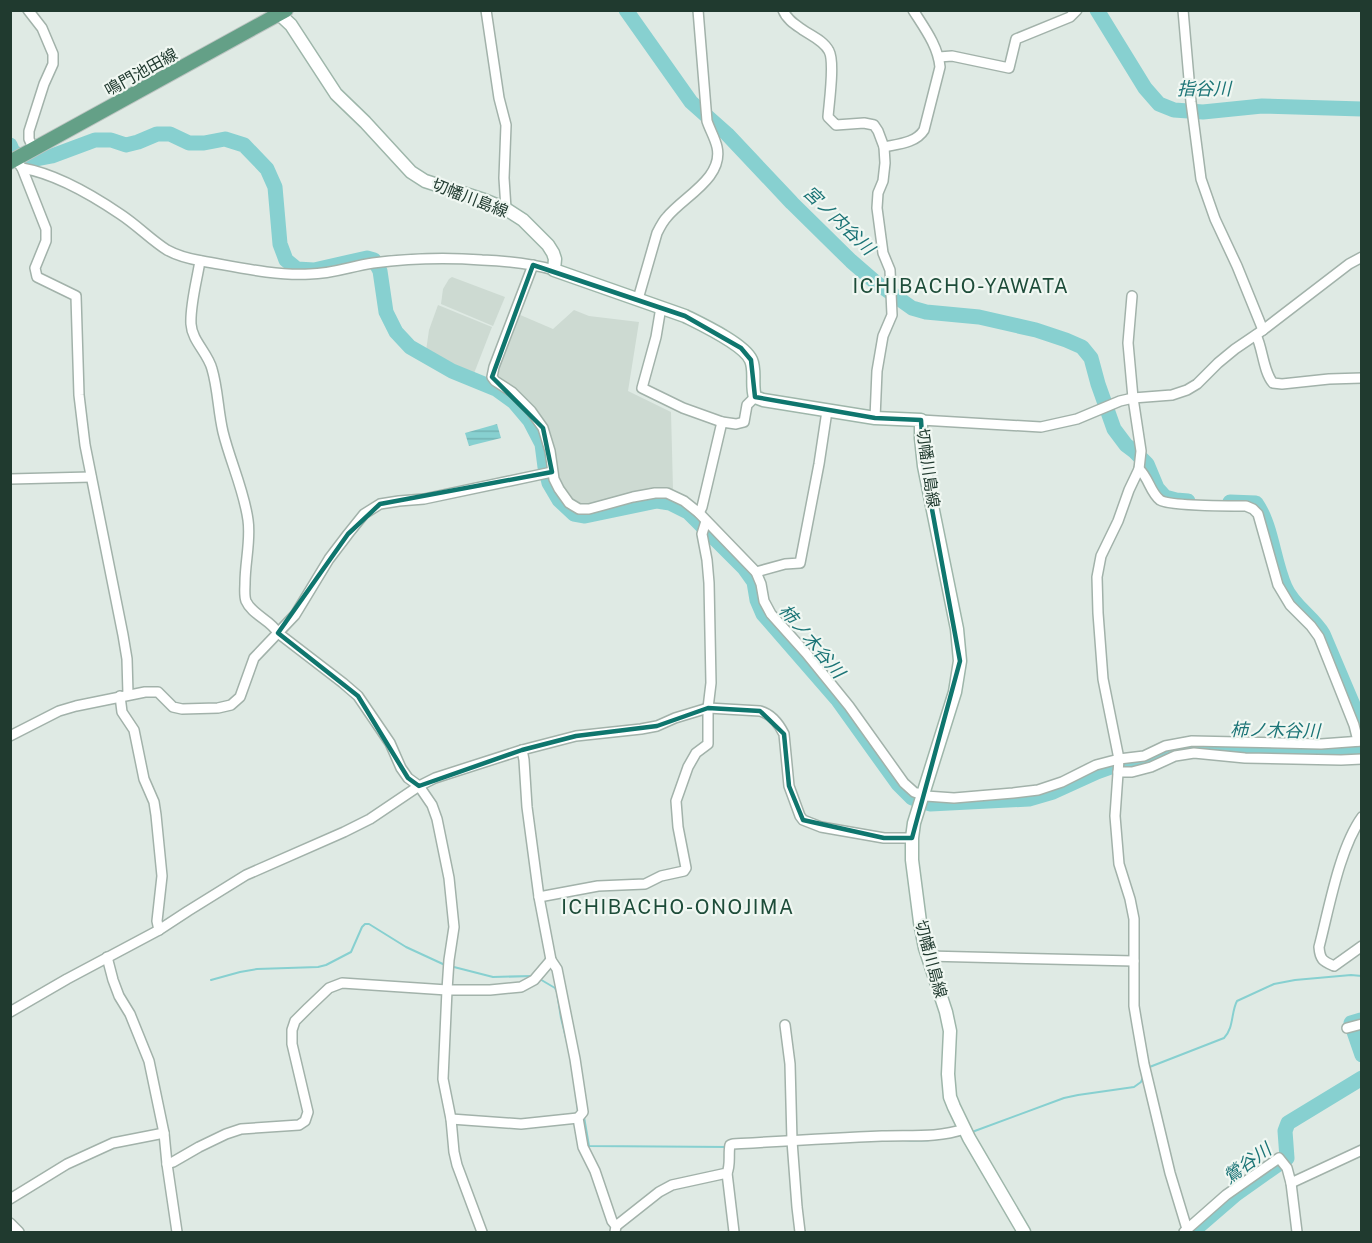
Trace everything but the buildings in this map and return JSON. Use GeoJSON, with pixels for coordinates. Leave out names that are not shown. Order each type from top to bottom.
{"type":"FeatureCollection","features":[{"type":"Feature","properties":{"kind":"main road","name":"鳴門池田線"},"geometry":{"type":"LineString","coordinates":[[21,159],[280,12]]}},
{"type":"Feature","properties":{"kind":"main road","name":"切幡川島線"},"geometry":{"type":"LineString","coordinates":[[280,12],[296,32],[336,94],[411,172],[425,181],[506,209],[523,220],[553,253],[554,270]]}},
{"type":"Feature","properties":{"kind":"main road"},"geometry":{"type":"LineString","coordinates":[[554,270],[661,307],[702,324],[741,348],[751,360],[752,390],[755,397]]}},
{"type":"Feature","properties":{"kind":"main road","name":"切幡川島線"},"geometry":{"type":"LineString","coordinates":[[755,397],[875,418],[921,420],[924,466],[960,651],[958,682],[921,799],[912,838],[912,860],[918,911],[927,956],[948,1021],[950,1097],[966,1132],[1024,1233]]}},
{"type":"Feature","properties":{"kind":"street"},"geometry":{"type":"LineString","coordinates":[[28,10],[42,28],[53,54],[53,63],[44,84],[21,159],[46,229],[46,241],[35,268],[37,277],[76,296],[79,394],[91,477],[127,659],[122,712],[134,730],[144,779],[155,809],[162,876],[157,921],[159,930]]}},
{"type":"Feature","properties":{"kind":"street"},"geometry":{"type":"LineString","coordinates":[[486,10],[499,98],[506,124],[504,178],[506,209]]}},
{"type":"Feature","properties":{"kind":"street"},"geometry":{"type":"LineString","coordinates":[[638,299],[657,233],[662,224],[667,216],[700,187],[712,173],[717,159],[717,147],[707,121],[698,10]]}},
{"type":"Feature","properties":{"kind":"street"},"geometry":{"type":"LineString","coordinates":[[783,10],[793,23],[821,42],[830,52],[828,117],[836,125],[864,123],[874,125],[884,147],[883,181],[878,193],[877,208],[883,253],[890,270],[892,315],[883,336],[877,371],[875,418]]}},
{"type":"Feature","properties":{"kind":"street"},"geometry":{"type":"LineString","coordinates":[[884,147],[920,137],[924,130],[940,68],[936,47],[913,10]]}},
{"type":"Feature","properties":{"kind":"street"},"geometry":{"type":"LineString","coordinates":[[939,57],[952,56],[1009,68],[1016,39],[1070,16],[1077,10]]}},
{"type":"Feature","properties":{"kind":"street"},"geometry":{"type":"LineString","coordinates":[[1183,10],[1191,106],[1202,179],[1208,202],[1259,333],[1269,378],[1273,383],[1282,384],[1362,378]]}},
{"type":"Feature","properties":{"kind":"street"},"geometry":{"type":"LineString","coordinates":[[21,159],[32,170],[67,183],[120,214],[168,251],[185,258],[284,274],[331,272],[374,263],[446,257],[533,264],[554,270]]}},
{"type":"Feature","properties":{"kind":"street"},"geometry":{"type":"LineString","coordinates":[[921,420],[1041,427],[1077,419],[1133,398],[1172,395],[1187,390],[1197,384],[1235,349],[1349,264],[1362,257]]}},
{"type":"Feature","properties":{"kind":"street"},"geometry":{"type":"LineString","coordinates":[[200,261],[191,326],[213,370],[224,433],[248,518],[249,535],[245,565],[246,602],[275,627],[278,633],[358,696],[390,743],[401,768],[408,778],[419,786],[432,805],[437,819],[449,878],[454,927],[447,990],[443,1079],[457,1165],[482,1233]]}},
{"type":"Feature","properties":{"kind":"street"},"geometry":{"type":"LineString","coordinates":[[533,264],[492,377],[512,392],[531,411],[543,428],[550,451],[552,472],[559,489],[569,503],[579,509],[589,509],[655,493],[667,493],[684,501],[699,513],[705,525],[756,572],[764,601],[771,614],[849,706],[904,783],[921,799],[1038,790],[1062,782],[1096,765],[1118,766],[1132,772],[1151,767],[1175,756],[1194,753],[1245,758],[1353,748]]}},
{"type":"Feature","properties":{"kind":"street"},"geometry":{"type":"LineString","coordinates":[[1132,296],[1128,343],[1140,451],[1139,466],[1118,521],[1101,556],[1097,577],[1103,680],[1118,766],[1114,816],[1119,864],[1134,920],[1134,1006],[1144,1064],[1185,1231],[1226,1195],[1279,1158],[1287,1168],[1291,1183],[1297,1233]]}},
{"type":"Feature","properties":{"kind":"street"},"geometry":{"type":"LineString","coordinates":[[661,307],[656,337],[642,388],[683,408],[722,422],[736,424],[744,422],[747,405],[755,397]]}},
{"type":"Feature","properties":{"kind":"street"},"geometry":{"type":"LineString","coordinates":[[756,572],[785,564],[800,563],[827,411]]}},
{"type":"Feature","properties":{"kind":"street"},"geometry":{"type":"LineString","coordinates":[[699,513],[722,422]]}},
{"type":"Feature","properties":{"kind":"street"},"geometry":{"type":"LineString","coordinates":[[1139,466],[1154,494],[1162,502],[1246,506],[1258,514],[1278,585],[1290,605],[1319,637],[1354,725],[1353,748],[1362,759]]}},
{"type":"Feature","properties":{"kind":"street"},"geometry":{"type":"LineString","coordinates":[[10,736],[59,711],[145,692],[158,693],[173,707],[182,709],[218,708],[231,705],[240,697],[254,658],[295,615],[329,559],[364,514],[380,504],[424,499],[552,472]]}},
{"type":"Feature","properties":{"kind":"street"},"geometry":{"type":"LineString","coordinates":[[10,478],[91,477]]}},
{"type":"Feature","properties":{"kind":"street"},"geometry":{"type":"LineString","coordinates":[[539,897],[598,886],[645,884],[661,876],[684,871],[686,867],[678,827],[676,801],[688,767],[696,753],[708,744],[711,683],[705,525]]}},
{"type":"Feature","properties":{"kind":"street"},"geometry":{"type":"LineString","coordinates":[[12,1009],[159,930],[246,875],[370,819],[435,778],[522,750],[576,736],[657,726],[685,714],[708,708],[760,711],[766,713],[781,728],[784,734],[789,786],[803,820],[821,827],[884,838],[912,838]]}},
{"type":"Feature","properties":{"kind":"street"},"geometry":{"type":"LineString","coordinates":[[1118,766],[1165,746],[1192,741],[1320,744],[1353,748]]}},
{"type":"Feature","properties":{"kind":"street"},"geometry":{"type":"LineString","coordinates":[[522,750],[539,897],[551,960],[557,969],[575,1059],[583,1147],[595,1171],[615,1229],[658,1192],[672,1185],[727,1173]]}},
{"type":"Feature","properties":{"kind":"street"},"geometry":{"type":"LineString","coordinates":[[1362,817],[1341,861],[1319,947],[1323,962],[1334,966],[1362,946]]}},
{"type":"Feature","properties":{"kind":"street"},"geometry":{"type":"LineString","coordinates":[[927,956],[1134,961]]}},
{"type":"Feature","properties":{"kind":"street"},"geometry":{"type":"LineString","coordinates":[[107,957],[119,996],[130,1014],[149,1061],[164,1133],[177,1233]]}},
{"type":"Feature","properties":{"kind":"street"},"geometry":{"type":"LineString","coordinates":[[167,1164],[226,1134],[241,1130],[299,1125],[305,1121],[308,1112],[292,1044],[292,1030],[295,1021],[329,988],[342,983],[447,990],[521,987],[536,977],[551,960]]}},
{"type":"Feature","properties":{"kind":"street"},"geometry":{"type":"LineString","coordinates":[[785,1025],[790,1064],[800,1233]]}},
{"type":"Feature","properties":{"kind":"street"},"geometry":{"type":"LineString","coordinates":[[451,1119],[521,1124],[580,1115]]}},
{"type":"Feature","properties":{"kind":"street"},"geometry":{"type":"LineString","coordinates":[[734,1233],[727,1173],[730,1147],[733,1144],[793,1143],[966,1132]]}},
{"type":"Feature","properties":{"kind":"street"},"geometry":{"type":"LineString","coordinates":[[10,1199],[67,1164],[113,1143],[164,1133]]}},
{"type":"Feature","properties":{"kind":"street"},"geometry":{"type":"LineString","coordinates":[[1291,1183],[1362,1149]]}},
{"type":"Feature","properties":{"kind":"street"},"geometry":{"type":"LineString","coordinates":[[10,1223],[19,1233]]}},
{"type":"Feature","properties":{"kind":"highlighted area"},"geometry":{"type":"Polygon","coordinates":[[[533,265],[685,316],[741,348],[751,360],[755,397],[875,418],[921,420],[924,466],[960,661],[912,838],[884,838],[803,820],[789,786],[784,734],[760,711],[708,708],[657,726],[576,736],[522,750],[419,786],[408,778],[358,696],[278,633],[348,534],[380,504],[552,472],[543,428],[492,377],[533,265]]]}},
{"type":"Feature","properties":{"kind":"shaded area"},"geometry":{"type":"Polygon","coordinates":[[[452,277],[505,297],[493,326],[441,304],[443,289],[452,277]]]}},
{"type":"Feature","properties":{"kind":"shaded area"},"geometry":{"type":"Polygon","coordinates":[[[438,305],[492,327],[473,376],[425,358],[429,330],[438,305]]]}},
{"type":"Feature","properties":{"kind":"shaded area"},"geometry":{"type":"Polygon","coordinates":[[[574,310],[589,316],[639,322],[628,391],[671,412],[673,489],[654,490],[597,503],[581,504],[567,495],[559,479],[554,446],[543,419],[519,392],[499,380],[495,373],[518,314],[553,329],[574,310]]]}},
{"type":"Feature","properties":{"kind":"water"},"geometry":{"type":"Polygon","coordinates":[[[497,424],[501,438],[469,446],[465,433],[497,424]]]}},
{"type":"Feature","properties":{"kind":"waterway","name":"宮ノ内谷川"},"geometry":{"type":"LineString","coordinates":[[626,10],[691,102],[727,134],[792,203],[874,281],[912,308],[926,312],[979,317],[1036,330],[1082,347],[1091,358],[1114,429],[1126,445],[1147,464],[1157,488],[1165,497],[1188,501]]}},
{"type":"Feature","properties":{"kind":"waterway","name":"指谷川"},"geometry":{"type":"LineString","coordinates":[[1097,10],[1145,88],[1159,104],[1174,110],[1203,112],[1262,106],[1362,109]]}},
{"type":"Feature","properties":{"kind":"waterway","name":"柿ノ木谷川"},"geometry":{"type":"LineString","coordinates":[[10,145],[13,152],[31,160],[52,156],[95,140],[111,140],[126,145],[157,134],[170,134],[189,143],[225,139],[244,145],[267,169],[275,187],[280,244],[286,260],[297,269],[314,270],[367,258],[374,260],[380,271],[386,312],[396,332],[410,347],[452,371],[496,389],[514,402],[530,421],[542,444],[549,483],[559,500],[574,514],[585,516],[657,501],[670,503],[688,512],[744,568],[754,582],[757,600],[763,614],[837,699],[898,784],[912,798],[930,804],[1029,799],[1053,792],[1111,767],[1148,762],[1172,749],[1193,746],[1263,751],[1362,750]]}},
{"type":"Feature","properties":{"kind":"waterway","name":"宮ノ内谷川"},"geometry":{"type":"LineString","coordinates":[[1230,502],[1256,503],[1266,522],[1285,587],[1293,600],[1323,634],[1362,726]]}},
{"type":"Feature","properties":{"kind":"waterway"},"geometry":{"type":"LineString","coordinates":[[211,980],[257,969],[326,965],[351,952],[365,924],[369,924],[406,947],[445,965]]}},
{"type":"Feature","properties":{"kind":"waterway"},"geometry":{"type":"LineString","coordinates":[[450,966],[493,977],[533,976]]}},
{"type":"Feature","properties":{"kind":"waterway"},"geometry":{"type":"LineString","coordinates":[[1147,1068],[1224,1038],[1229,1030],[1237,1001],[1274,984],[1295,980],[1362,976]]}},
{"type":"Feature","properties":{"kind":"waterway"},"geometry":{"type":"LineString","coordinates":[[538,978],[555,988],[557,992],[567,1042]]}},
{"type":"Feature","properties":{"kind":"waterway","name":"鶯谷川"},"geometry":{"type":"LineString","coordinates":[[1361,1020],[1351,1023],[1362,1055]]}},
{"type":"Feature","properties":{"kind":"waterway"},"geometry":{"type":"LineString","coordinates":[[972,1132],[1064,1098],[1134,1087],[1141,1082],[1143,1077]]}},
{"type":"Feature","properties":{"kind":"waterway","name":"鶯谷川"},"geometry":{"type":"LineString","coordinates":[[1192,1232],[1236,1194],[1287,1158],[1285,1131],[1288,1123],[1362,1078]]}},
{"type":"Feature","properties":{"kind":"waterway"},"geometry":{"type":"LineString","coordinates":[[576,1095],[580,1113]]}},
{"type":"Feature","properties":{"kind":"waterway"},"geometry":{"type":"LineString","coordinates":[[584,1117],[589,1146],[728,1147]]}},
{"type":"Feature","properties":{"kind":"waterway"},"geometry":{"type":"LineString","coordinates":[[904,1140],[934,1140],[964,1134]]}},
{"type":"Feature","properties":{"kind":"waterway"},"geometry":{"type":"LineString","coordinates":[[859,1141],[896,1140]]}},
{"type":"Feature","properties":{"kind":"district","name":"ICHIBACHO-YAWATA"},"geometry":{"type":"Point","coordinates":[961,286]}},
{"type":"Feature","properties":{"kind":"district","name":"ICHIBACHO-ONOJIMA"},"geometry":{"type":"Point","coordinates":[678,907]}}]}
